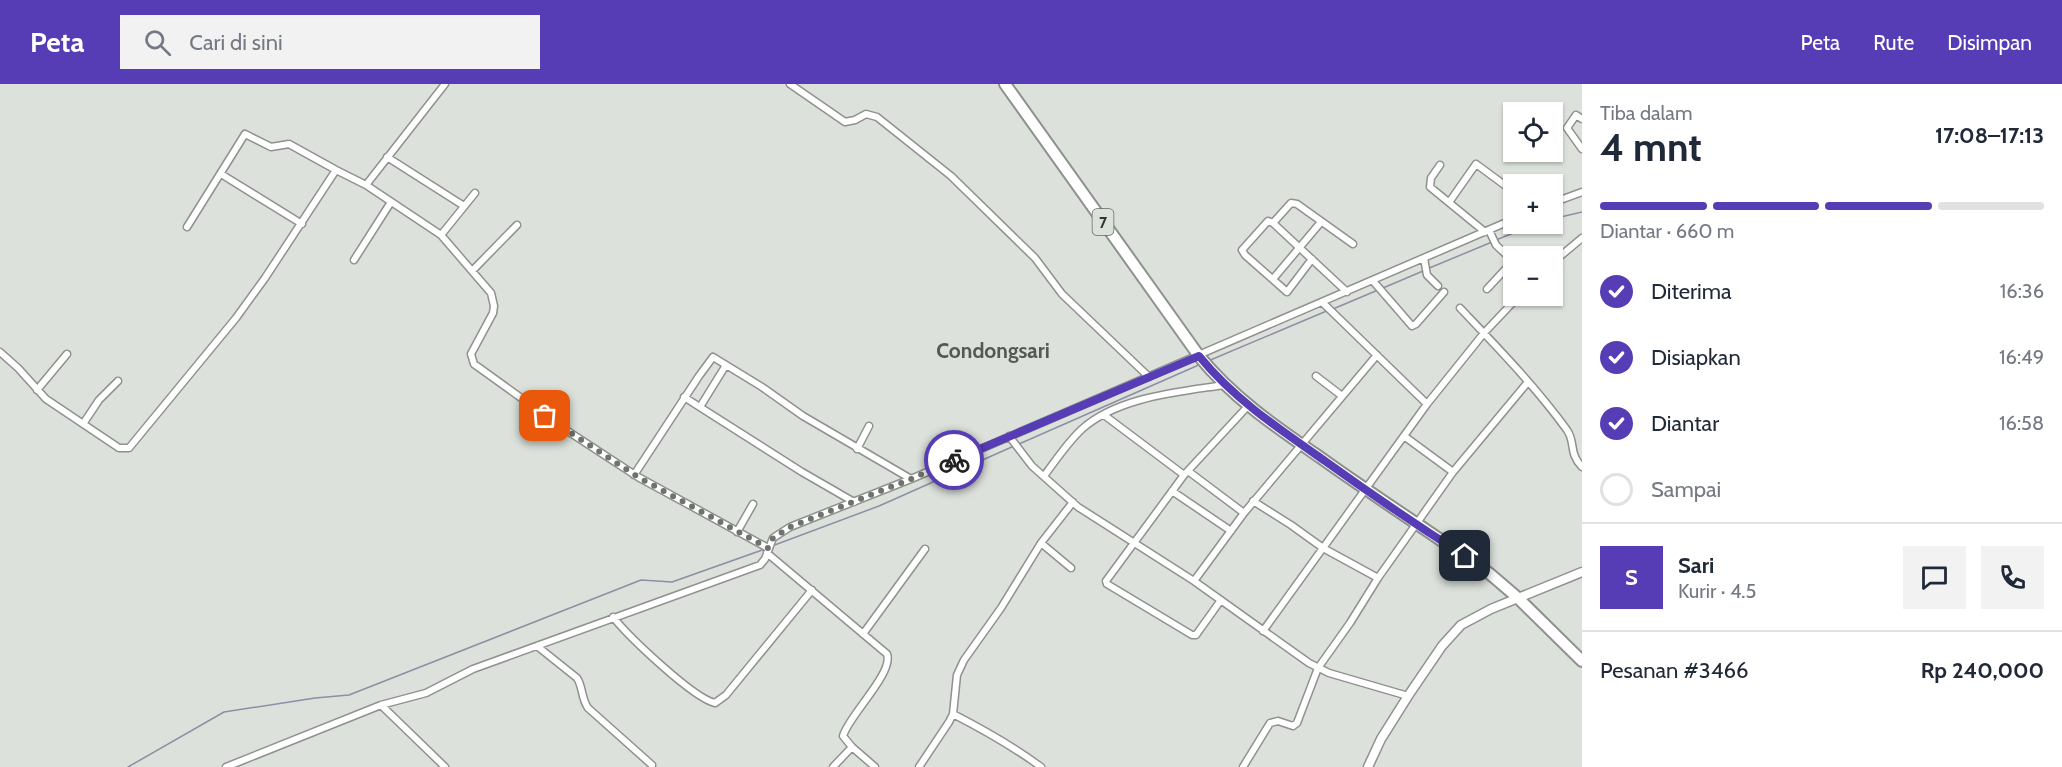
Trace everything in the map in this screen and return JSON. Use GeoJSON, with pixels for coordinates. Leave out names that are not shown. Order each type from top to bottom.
{"type":"FeatureCollection","features":[{"type":"Feature","properties":{"kind":"highway","name":"7"},"geometry":{"type":"LineString","coordinates":[[1005,84],[1202,360],[1224,385],[1248,406],[1301,445],[1490,574],[1518,598],[1582,661]]}},
{"type":"Feature","properties":{"kind":"main road"},"geometry":{"type":"LineString","coordinates":[[1368,767],[1381,739],[1408,696],[1442,646],[1461,625],[1491,609],[1582,572]]}},
{"type":"Feature","properties":{"kind":"street"},"geometry":{"type":"LineString","coordinates":[[366,185],[445,84]]}},
{"type":"Feature","properties":{"kind":"street"},"geometry":{"type":"LineString","coordinates":[[790,84],[845,122],[866,114],[877,117],[951,176],[1035,258],[1062,294],[1149,377]]}},
{"type":"Feature","properties":{"kind":"street"},"geometry":{"type":"LineString","coordinates":[[1582,119],[1576,115],[1567,128],[1582,148]]}},
{"type":"Feature","properties":{"kind":"street"},"geometry":{"type":"LineString","coordinates":[[186,227],[245,134],[271,147],[289,144],[366,185],[441,236],[491,293],[493,313],[471,354],[474,364],[563,428],[634,475],[768,550],[887,654],[888,659],[877,682],[846,726],[843,736],[875,767]]}},
{"type":"Feature","properties":{"kind":"street"},"geometry":{"type":"LineString","coordinates":[[387,157],[464,206]]}},
{"type":"Feature","properties":{"kind":"street"},"geometry":{"type":"LineString","coordinates":[[1450,201],[1476,164],[1503,184]]}},
{"type":"Feature","properties":{"kind":"street"},"geometry":{"type":"LineString","coordinates":[[1440,165],[1429,184],[1430,187],[1487,231],[1503,252]]}},
{"type":"Feature","properties":{"kind":"street"},"geometry":{"type":"LineString","coordinates":[[0,352],[46,399],[119,448],[126,450],[131,447],[236,318],[336,171]]}},
{"type":"Feature","properties":{"kind":"street"},"geometry":{"type":"LineString","coordinates":[[221,174],[302,224]]}},
{"type":"Feature","properties":{"kind":"street"},"geometry":{"type":"LineString","coordinates":[[1563,199],[1582,192]]}},
{"type":"Feature","properties":{"kind":"street"},"geometry":{"type":"LineString","coordinates":[[441,236],[475,193]]}},
{"type":"Feature","properties":{"kind":"street"},"geometry":{"type":"LineString","coordinates":[[354,260],[391,202]]}},
{"type":"Feature","properties":{"kind":"street"},"geometry":{"type":"LineString","coordinates":[[1273,223],[1291,203],[1297,204],[1353,244]]}},
{"type":"Feature","properties":{"kind":"street"},"geometry":{"type":"LineString","coordinates":[[1312,260],[1288,292],[1242,250],[1268,221],[1273,223],[1347,292]]}},
{"type":"Feature","properties":{"kind":"street"},"geometry":{"type":"LineString","coordinates":[[1274,279],[1321,222]]}},
{"type":"Feature","properties":{"kind":"street"},"geometry":{"type":"LineString","coordinates":[[226,767],[381,705],[426,693],[473,669],[760,565],[773,538],[790,527],[911,479],[1149,377],[1202,360],[1372,280],[1424,261],[1503,224]]}},
{"type":"Feature","properties":{"kind":"street"},"geometry":{"type":"LineString","coordinates":[[472,271],[517,225]]}},
{"type":"Feature","properties":{"kind":"street"},"geometry":{"type":"LineString","coordinates":[[1563,254],[1582,238]]}},
{"type":"Feature","properties":{"kind":"street"},"geometry":{"type":"LineString","coordinates":[[1424,261],[1428,271],[1427,275],[1438,286]]}},
{"type":"Feature","properties":{"kind":"street"},"geometry":{"type":"LineString","coordinates":[[1487,289],[1503,272]]}},
{"type":"Feature","properties":{"kind":"street"},"geometry":{"type":"LineString","coordinates":[[1372,280],[1412,326],[1444,292]]}},
{"type":"Feature","properties":{"kind":"street"},"geometry":{"type":"LineString","coordinates":[[1323,303],[1427,404]]}},
{"type":"Feature","properties":{"kind":"street"},"geometry":{"type":"LineString","coordinates":[[1263,631],[1427,404],[1484,333],[1510,306]]}},
{"type":"Feature","properties":{"kind":"street"},"geometry":{"type":"LineString","coordinates":[[1460,308],[1528,382],[1569,432],[1574,458],[1582,467]]}},
{"type":"Feature","properties":{"kind":"street"},"geometry":{"type":"LineString","coordinates":[[37,390],[67,354]]}},
{"type":"Feature","properties":{"kind":"street"},"geometry":{"type":"LineString","coordinates":[[1194,581],[1244,513],[1377,355]]}},
{"type":"Feature","properties":{"kind":"street"},"geometry":{"type":"LineString","coordinates":[[634,475],[712,357],[856,449],[911,479]]}},
{"type":"Feature","properties":{"kind":"street"},"geometry":{"type":"LineString","coordinates":[[700,407],[726,365]]}},
{"type":"Feature","properties":{"kind":"street"},"geometry":{"type":"LineString","coordinates":[[1316,376],[1342,396]]}},
{"type":"Feature","properties":{"kind":"street"},"geometry":{"type":"LineString","coordinates":[[83,424],[99,400],[118,381]]}},
{"type":"Feature","properties":{"kind":"street"},"geometry":{"type":"LineString","coordinates":[[1243,767],[1270,723],[1281,722],[1293,726],[1298,723],[1318,668],[1378,578],[1453,472],[1528,382]]}},
{"type":"Feature","properties":{"kind":"street"},"geometry":{"type":"LineString","coordinates":[[1044,476],[1083,429],[1104,416],[1149,398],[1189,389],[1224,385]]}},
{"type":"Feature","properties":{"kind":"street"},"geometry":{"type":"LineString","coordinates":[[684,397],[802,472],[854,502]]}},
{"type":"Feature","properties":{"kind":"street"},"geometry":{"type":"LineString","coordinates":[[1221,600],[1196,635],[1192,635],[1107,584],[1107,577],[1186,473],[1248,406]]}},
{"type":"Feature","properties":{"kind":"street"},"geometry":{"type":"LineString","coordinates":[[1104,416],[1244,513]]}},
{"type":"Feature","properties":{"kind":"street"},"geometry":{"type":"LineString","coordinates":[[856,449],[869,426]]}},
{"type":"Feature","properties":{"kind":"street"},"geometry":{"type":"LineString","coordinates":[[1009,436],[1032,466],[1073,502],[1194,581],[1318,668],[1408,696]]}},
{"type":"Feature","properties":{"kind":"street"},"geometry":{"type":"LineString","coordinates":[[1404,436],[1453,472]]}},
{"type":"Feature","properties":{"kind":"street"},"geometry":{"type":"LineString","coordinates":[[1172,491],[1231,531]]}},
{"type":"Feature","properties":{"kind":"street"},"geometry":{"type":"LineString","coordinates":[[1254,501],[1323,548],[1378,578]]}},
{"type":"Feature","properties":{"kind":"street"},"geometry":{"type":"LineString","coordinates":[[919,767],[949,723],[957,675],[964,660],[1001,608],[1041,543],[1073,502]]}},
{"type":"Feature","properties":{"kind":"street"},"geometry":{"type":"LineString","coordinates":[[737,532],[753,504]]}},
{"type":"Feature","properties":{"kind":"street"},"geometry":{"type":"LineString","coordinates":[[1041,543],[1071,568]]}},
{"type":"Feature","properties":{"kind":"street"},"geometry":{"type":"LineString","coordinates":[[863,634],[925,549]]}},
{"type":"Feature","properties":{"kind":"street"},"geometry":{"type":"LineString","coordinates":[[613,617],[638,644],[690,688],[707,701],[716,704],[726,695],[812,590]]}},
{"type":"Feature","properties":{"kind":"street"},"geometry":{"type":"LineString","coordinates":[[537,646],[577,678],[588,708],[652,765]]}},
{"type":"Feature","properties":{"kind":"street"},"geometry":{"type":"LineString","coordinates":[[381,705],[445,767]]}},
{"type":"Feature","properties":{"kind":"street"},"geometry":{"type":"LineString","coordinates":[[952,714],[995,736],[1041,767]]}},
{"type":"Feature","properties":{"kind":"street"},"geometry":{"type":"LineString","coordinates":[[833,767],[852,747]]}},
{"type":"Feature","properties":{"kind":"waterway"},"geometry":{"type":"LineString","coordinates":[[1563,216],[1582,212]]}},
{"type":"Feature","properties":{"kind":"waterway"},"geometry":{"type":"LineString","coordinates":[[1496,240],[1511,234]]}},
{"type":"Feature","properties":{"kind":"waterway"},"geometry":{"type":"LineString","coordinates":[[1427,269],[1492,242]]}},
{"type":"Feature","properties":{"kind":"waterway"},"geometry":{"type":"LineString","coordinates":[[1383,288],[1423,271]]}},
{"type":"Feature","properties":{"kind":"waterway"},"geometry":{"type":"LineString","coordinates":[[1333,309],[1378,290]]}},
{"type":"Feature","properties":{"kind":"waterway"},"geometry":{"type":"LineString","coordinates":[[1208,361],[1329,310]]}},
{"type":"Feature","properties":{"kind":"waterway"},"geometry":{"type":"LineString","coordinates":[[1019,444],[1201,364]]}},
{"type":"Feature","properties":{"kind":"waterway"},"geometry":{"type":"LineString","coordinates":[[772,546],[879,506],[1014,446]]}},
{"type":"Feature","properties":{"kind":"waterway"},"geometry":{"type":"LineString","coordinates":[[128,767],[224,712],[349,695],[641,580],[672,582],[765,549]]}},
{"type":"Feature","properties":{"kind":"way so far"},"geometry":{"type":"LineString","coordinates":[[545,416],[638,477],[768,548],[773,538],[790,527],[954,460]]}},
{"type":"Feature","properties":{"kind":"district","name":"Condongsari"},"geometry":{"type":"Point","coordinates":[993,351]}},
{"type":"Feature","properties":{"kind":"route"},"geometry":{"type":"LineString","coordinates":[[954,460],[1199,356],[1214,375],[1248,406],[1366,490],[1465,556]]}}]}
